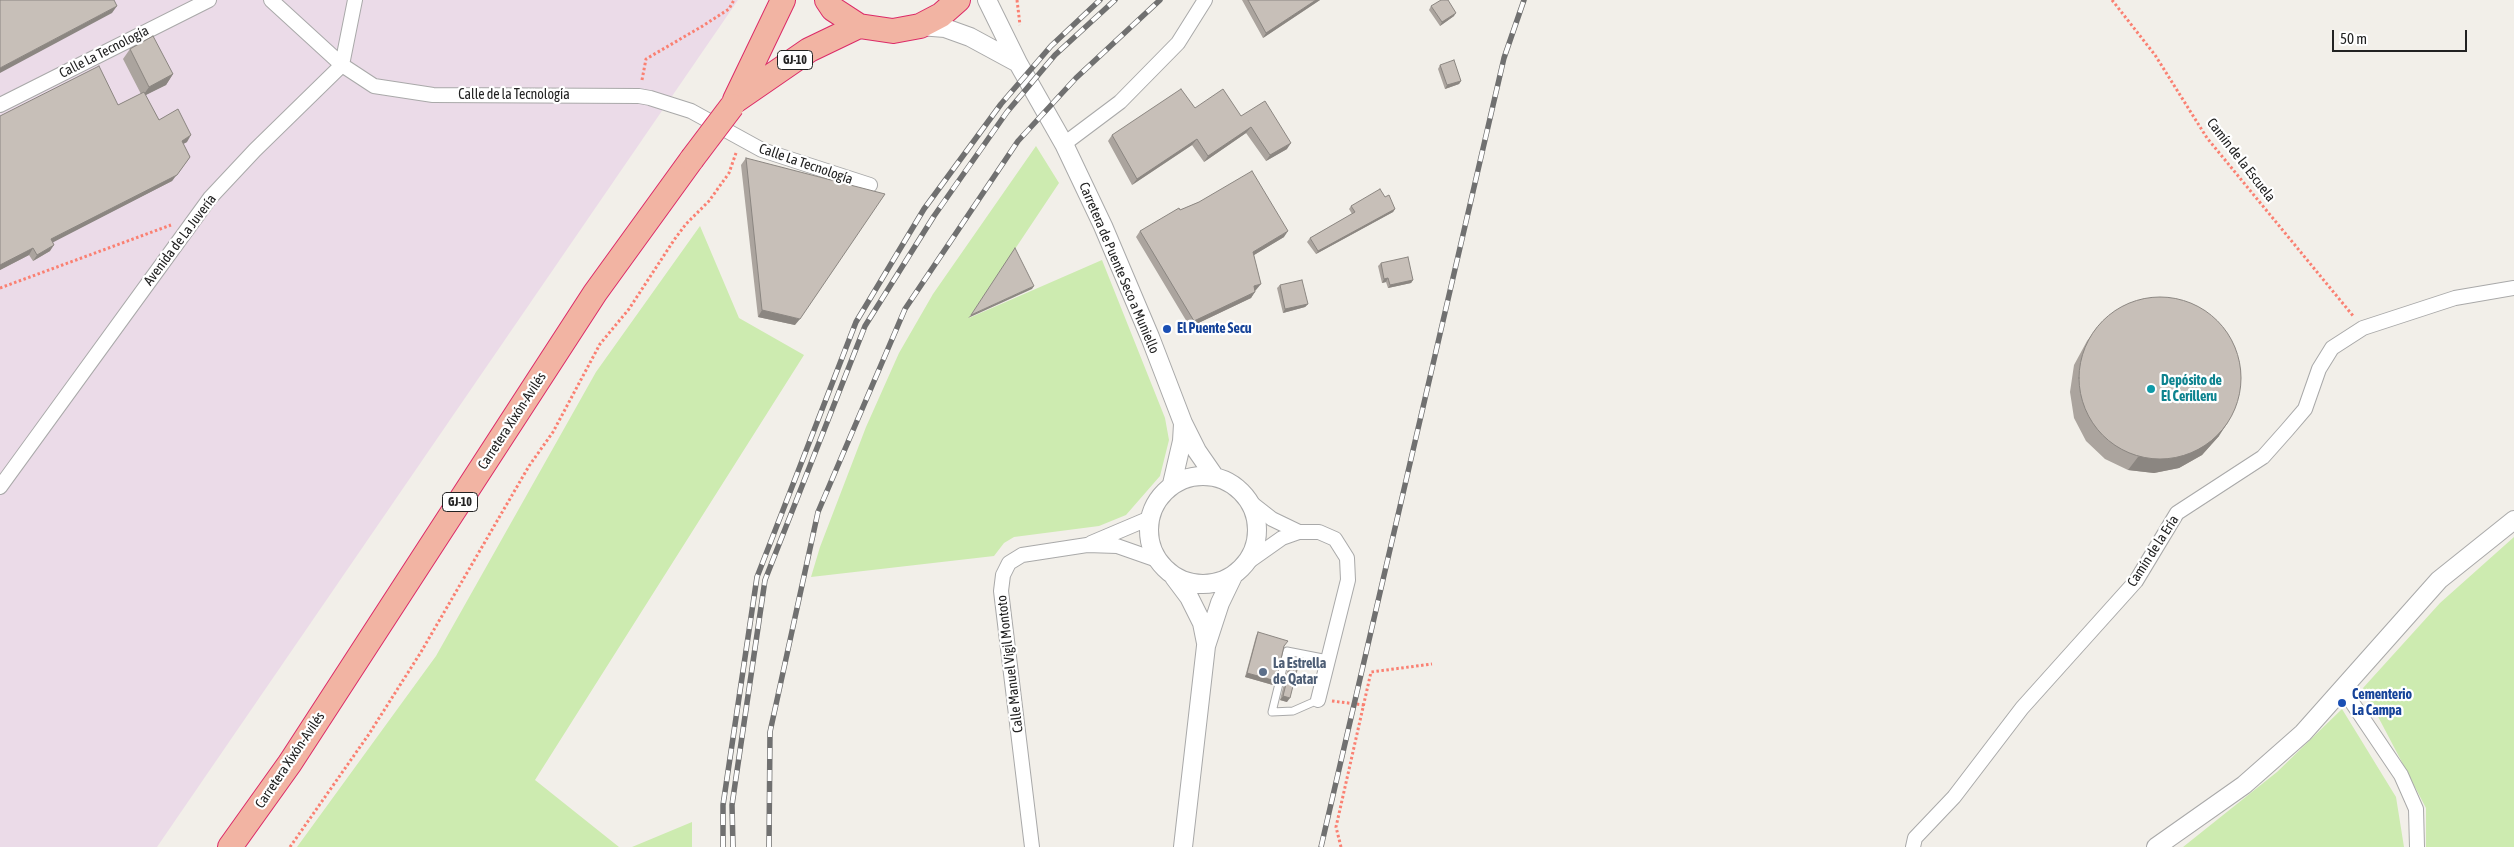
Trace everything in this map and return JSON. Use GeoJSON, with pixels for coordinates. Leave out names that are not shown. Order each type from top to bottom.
{"type":"FeatureCollection","features":[{"type":"Feature","properties":{"kind":"highway","name":"Carretera Xixón-Avilés"},"geometry":{"type":"LineString","coordinates":[[230,847],[290,763],[595,294],[733,103],[783,0]]}},
{"type":"Feature","properties":{"kind":"highway"},"geometry":{"type":"LineString","coordinates":[[827,0],[833,9],[859,26],[893,31],[920,26],[941,15],[958,0]]}},
{"type":"Feature","properties":{"kind":"highway","name":"Carretera Xixón-Avilés"},"geometry":{"type":"LineString","coordinates":[[733,103],[809,50],[859,26]]}},
{"type":"Feature","properties":{"kind":"street","name":"Calle La Tecnología"},"geometry":{"type":"LineString","coordinates":[[0,105],[209,0]]}},
{"type":"Feature","properties":{"kind":"street"},"geometry":{"type":"LineString","coordinates":[[270,0],[342,65]]}},
{"type":"Feature","properties":{"kind":"street"},"geometry":{"type":"LineString","coordinates":[[342,65],[355,0]]}},
{"type":"Feature","properties":{"kind":"street"},"geometry":{"type":"LineString","coordinates":[[988,0],[1008,43]]}},
{"type":"Feature","properties":{"kind":"street"},"geometry":{"type":"LineString","coordinates":[[999,0],[1008,43]]}},
{"type":"Feature","properties":{"kind":"street"},"geometry":{"type":"LineString","coordinates":[[1064,144],[1120,102],[1178,43],[1205,0]]}},
{"type":"Feature","properties":{"kind":"street"},"geometry":{"type":"LineString","coordinates":[[920,26],[945,28],[970,37],[1018,63]]}},
{"type":"Feature","properties":{"kind":"street","name":"Carretera de Puente Seco a Muniello"},"geometry":{"type":"LineString","coordinates":[[1008,43],[1064,144],[1103,226],[1150,337],[1183,424],[1182,442],[1172,484]]}},
{"type":"Feature","properties":{"kind":"street","name":"Calle de la Tecnología"},"geometry":{"type":"LineString","coordinates":[[342,65],[374,86],[433,95],[639,96],[691,111]]}},
{"type":"Feature","properties":{"kind":"street","name":"Avenida de La Juvería"},"geometry":{"type":"LineString","coordinates":[[0,487],[184,234],[223,184],[342,65]]}},
{"type":"Feature","properties":{"kind":"street","name":"Calle La Tecnología"},"geometry":{"type":"LineString","coordinates":[[691,111],[762,150],[870,185]]}},
{"type":"Feature","properties":{"kind":"street","name":"Camín de la Ería"},"geometry":{"type":"LineString","coordinates":[[1913,847],[1915,838],[1954,797],[2022,708],[2136,581],[2177,513],[2263,457],[2305,409],[2319,369],[2332,348],[2362,328],[2455,298],[2514,288]]}},
{"type":"Feature","properties":{"kind":"street"},"geometry":{"type":"LineString","coordinates":[[1183,424],[1197,451],[1215,476]]}},
{"type":"Feature","properties":{"kind":"street"},"geometry":{"type":"LineString","coordinates":[[1206,646],[1202,623],[1189,597],[1172,575],[1157,560],[1149,540],[1150,518],[1158,499],[1172,484],[1194,476],[1215,476],[1235,485],[1249,501],[1272,519],[1299,532]]}},
{"type":"Feature","properties":{"kind":"street"},"geometry":{"type":"LineString","coordinates":[[1248,562],[1257,542],[1257,521],[1249,501]]}},
{"type":"Feature","properties":{"kind":"street","name":"Calle Manuel Vigil Montoto"},"geometry":{"type":"LineString","coordinates":[[1087,545],[1150,518]]}},
{"type":"Feature","properties":{"kind":"street"},"geometry":{"type":"LineString","coordinates":[[2156,847],[2244,785],[2303,733],[2343,690],[2438,580],[2514,520]]}},
{"type":"Feature","properties":{"kind":"street"},"geometry":{"type":"LineString","coordinates":[[1182,847],[1206,646],[1220,602],[1233,576],[1248,562],[1282,538],[1299,532],[1319,532],[1335,540],[1347,558],[1348,580],[1318,700]]}},
{"type":"Feature","properties":{"kind":"street","name":"Calle Manuel Vigil Montoto"},"geometry":{"type":"LineString","coordinates":[[1032,847],[1001,591],[1003,575],[1009,563],[1022,555],[1087,545],[1117,546],[1157,560]]}},
{"type":"Feature","properties":{"kind":"street"},"geometry":{"type":"LineString","coordinates":[[1172,575],[1192,584],[1212,584],[1233,576]]}},
{"type":"Feature","properties":{"kind":"street"},"geometry":{"type":"LineString","coordinates":[[2343,690],[2401,775],[2416,809],[2418,847]]}},
{"type":"Feature","properties":{"kind":"lane"},"geometry":{"type":"LineString","coordinates":[[1318,700],[1293,711],[1272,712],[1286,651],[1328,659]]}},
{"type":"Feature","properties":{"kind":"path"},"geometry":{"type":"LineString","coordinates":[[639,96],[646,59],[701,28],[729,9],[734,0]]}},
{"type":"Feature","properties":{"kind":"path","name":"Camín de la Escuela"},"geometry":{"type":"LineString","coordinates":[[2112,0],[2155,55],[2207,138],[2362,328]]}},
{"type":"Feature","properties":{"kind":"path"},"geometry":{"type":"LineString","coordinates":[[290,847],[369,734],[421,652],[529,466],[553,432],[600,344],[629,309],[686,224],[709,201],[729,173],[740,138]]}},
{"type":"Feature","properties":{"kind":"path"},"geometry":{"type":"LineString","coordinates":[[0,288],[169,224],[184,234]]}},
{"type":"Feature","properties":{"kind":"path"},"geometry":{"type":"LineString","coordinates":[[1341,847],[1336,827],[1371,672],[1432,664]]}},
{"type":"Feature","properties":{"kind":"path"},"geometry":{"type":"LineString","coordinates":[[1318,700],[1364,705]]}},
{"type":"Feature","properties":{"kind":"shaded area"},"geometry":{"type":"Polygon","coordinates":[[[0,0],[738,0],[157,847],[0,847],[0,0]]]}},
{"type":"Feature","properties":{"kind":"green space"},"geometry":{"type":"Polygon","coordinates":[[[1036,146],[1059,183],[969,318],[1102,260],[1165,418],[1169,440],[1160,476],[1126,515],[1099,526],[1014,537],[1004,543],[994,556],[811,577],[820,547],[866,427],[899,353],[933,294],[1036,146]]]}},
{"type":"Feature","properties":{"kind":"green space"},"geometry":{"type":"Polygon","coordinates":[[[700,226],[739,318],[804,355],[535,780],[619,847],[297,847],[436,656],[596,372],[700,226]]]}},
{"type":"Feature","properties":{"kind":"green space"},"geometry":{"type":"Polygon","coordinates":[[[2514,537],[2514,847],[2426,847],[2426,808],[2363,688],[2440,603],[2514,537]]]}},
{"type":"Feature","properties":{"kind":"green space"},"geometry":{"type":"Polygon","coordinates":[[[2342,709],[2396,797],[2404,847],[2183,847],[2277,772],[2342,709]]]}},
{"type":"Feature","properties":{"kind":"green space"},"geometry":{"type":"Polygon","coordinates":[[[692,822],[692,847],[632,847],[692,822]]]}},
{"type":"Feature","properties":{"kind":"building"},"geometry":{"type":"Polygon","coordinates":[[[0,0],[114,0],[117,6],[0,68],[0,0]]]}},
{"type":"Feature","properties":{"kind":"building"},"geometry":{"type":"Polygon","coordinates":[[[1248,0],[1316,0],[1266,33],[1248,0]]]}},
{"type":"Feature","properties":{"kind":"building"},"geometry":{"type":"Polygon","coordinates":[[[1441,0],[1448,0],[1456,13],[1442,22],[1431,6],[1441,0]]]}},
{"type":"Feature","properties":{"kind":"building"},"geometry":{"type":"Polygon","coordinates":[[[153,36],[173,74],[149,87],[130,49],[153,36]]]}},
{"type":"Feature","properties":{"kind":"building"},"geometry":{"type":"Polygon","coordinates":[[[1454,60],[1461,81],[1447,85],[1440,65],[1454,60]]]}},
{"type":"Feature","properties":{"kind":"building"},"geometry":{"type":"Polygon","coordinates":[[[99,66],[118,105],[144,92],[159,120],[178,109],[191,135],[182,141],[190,157],[177,175],[51,239],[54,245],[37,255],[33,248],[0,265],[0,116],[99,66]]]}},
{"type":"Feature","properties":{"kind":"building"},"geometry":{"type":"Polygon","coordinates":[[[1181,89],[1195,108],[1223,89],[1241,116],[1265,101],[1291,143],[1270,155],[1251,127],[1208,156],[1197,139],[1137,179],[1112,135],[1181,89]]]}},
{"type":"Feature","properties":{"kind":"building"},"geometry":{"type":"Polygon","coordinates":[[[746,158],[885,194],[800,319],[762,310],[746,158]]]}},
{"type":"Feature","properties":{"kind":"building"},"geometry":{"type":"Polygon","coordinates":[[[1252,171],[1288,231],[1253,252],[1261,284],[1254,286],[1255,292],[1194,321],[1140,231],[1179,208],[1180,210],[1199,202],[1252,171]]]}},
{"type":"Feature","properties":{"kind":"building"},"geometry":{"type":"Polygon","coordinates":[[[1380,189],[1385,197],[1389,195],[1395,209],[1318,251],[1310,238],[1355,212],[1351,206],[1380,189]]]}},
{"type":"Feature","properties":{"kind":"building"},"geometry":{"type":"Polygon","coordinates":[[[1015,248],[1034,286],[971,315],[1015,248]]]}},
{"type":"Feature","properties":{"kind":"building"},"geometry":{"type":"Polygon","coordinates":[[[1408,257],[1413,280],[1390,285],[1388,278],[1384,279],[1381,263],[1408,257]]]}},
{"type":"Feature","properties":{"kind":"building"},"geometry":{"type":"Polygon","coordinates":[[[1302,280],[1308,304],[1285,309],[1280,285],[1302,280]]]}},
{"type":"Feature","properties":{"kind":"building","name":"Depósito de El Cerilleru"},"geometry":{"type":"Polygon","coordinates":[[[2160,297],[2191,303],[2217,321],[2235,347],[2241,378],[2235,409],[2217,435],[2191,453],[2160,459],[2129,453],[2103,435],[2085,409],[2079,378],[2085,347],[2103,321],[2129,303],[2160,297]]]}},
{"type":"Feature","properties":{"kind":"building"},"geometry":{"type":"Polygon","coordinates":[[[1258,632],[1288,641],[1284,646],[1276,681],[1247,673],[1258,632]]]}},
{"type":"Feature","properties":{"kind":"building"},"geometry":{"type":"Polygon","coordinates":[[[1290,668],[1297,670],[1290,698],[1283,696],[1290,668]]]}},
{"type":"Feature","properties":{"kind":"railway"},"geometry":{"type":"LineString","coordinates":[[723,847],[723,805],[757,577],[856,322],[924,209],[1001,104],[1051,46],[1100,0]]}},
{"type":"Feature","properties":{"kind":"railway"},"geometry":{"type":"LineString","coordinates":[[733,847],[732,805],[765,580],[865,326],[934,216],[1007,112],[1055,55],[1115,0]]}},
{"type":"Feature","properties":{"kind":"railway"},"geometry":{"type":"LineString","coordinates":[[769,847],[770,732],[818,512],[905,309],[1018,141],[1076,78],[1160,0]]}},
{"type":"Feature","properties":{"kind":"railway"},"geometry":{"type":"LineString","coordinates":[[1321,847],[1504,58],[1524,0]]}},
{"type":"Feature","properties":{"kind":"place","name":"El Puente Secu"},"geometry":{"type":"Point","coordinates":[1167,329]}},
{"type":"Feature","properties":{"kind":"place","name":"Depósito de El Cerilleru"},"geometry":{"type":"Point","coordinates":[2151,389]}},
{"type":"Feature","properties":{"kind":"place","name":"La Estrella de Qatar"},"geometry":{"type":"Point","coordinates":[1263,672]}},
{"type":"Feature","properties":{"kind":"place","name":"Cementerio La Campa"},"geometry":{"type":"Point","coordinates":[2342,703]}}]}
